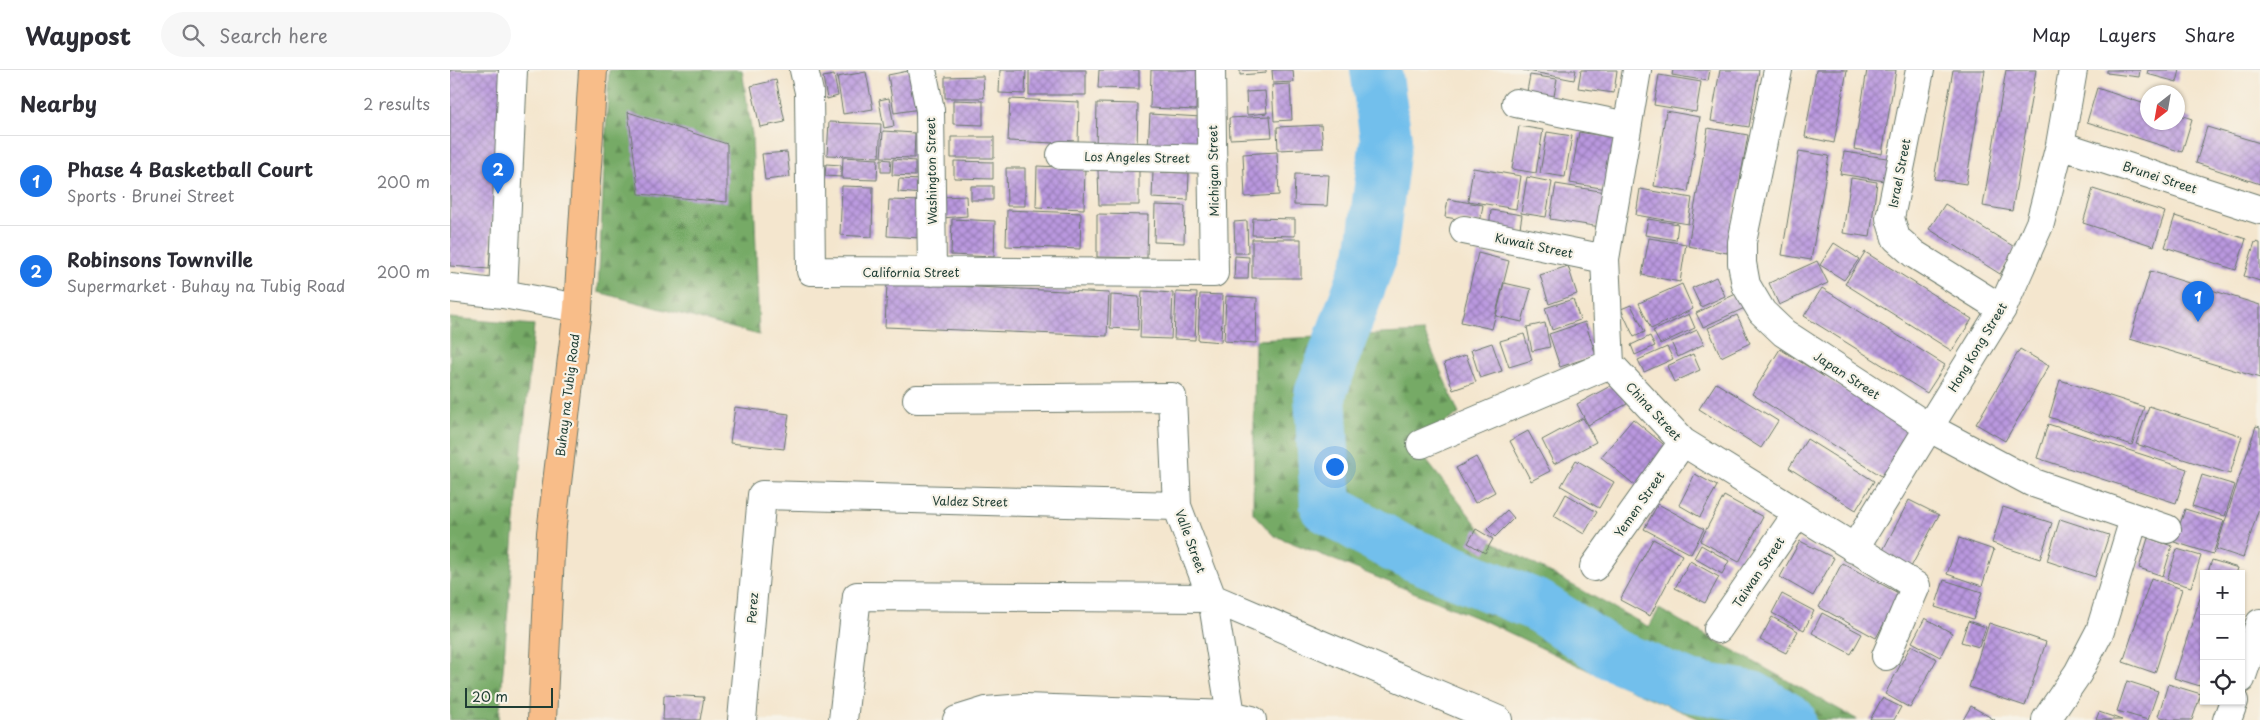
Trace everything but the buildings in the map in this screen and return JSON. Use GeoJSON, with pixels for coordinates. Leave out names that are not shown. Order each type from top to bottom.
{"type":"FeatureCollection","features":[{"type":"Feature","properties":{"kind":"main road","name":"Buhay na Tubig Road"},"geometry":{"type":"LineString","coordinates":[[542,720],[551,533],[578,308],[593,70]]}},
{"type":"Feature","properties":{"kind":"street"},"geometry":{"type":"LineString","coordinates":[[503,294],[513,70]]}},
{"type":"Feature","properties":{"kind":"street","name":"California Street"},"geometry":{"type":"LineString","coordinates":[[804,70],[809,92],[811,271],[1214,273]]}},
{"type":"Feature","properties":{"kind":"street","name":"Washington Street"},"geometry":{"type":"LineString","coordinates":[[922,70],[930,110],[932,272]]}},
{"type":"Feature","properties":{"kind":"street","name":"Michigan Street"},"geometry":{"type":"LineString","coordinates":[[1212,70],[1214,273]]}},
{"type":"Feature","properties":{"kind":"street"},"geometry":{"type":"LineString","coordinates":[[1421,444],[1610,364],[1605,259],[1637,70]]}},
{"type":"Feature","properties":{"kind":"street","name":"Japan Street"},"geometry":{"type":"LineString","coordinates":[[1778,70],[1742,242],[1742,263],[1746,286],[1762,312],[1784,334],[1928,427],[2031,482],[2167,529]]}},
{"type":"Feature","properties":{"kind":"street","name":"Israel Street"},"geometry":{"type":"LineString","coordinates":[[1920,70],[1890,218],[1896,238],[1914,254],[2002,309]]}},
{"type":"Feature","properties":{"kind":"street","name":"Hong Kong Street"},"geometry":{"type":"LineString","coordinates":[[1854,549],[2002,309],[2040,223],[2060,145],[2072,70]]}},
{"type":"Feature","properties":{"kind":"street"},"geometry":{"type":"LineString","coordinates":[[1516,103],[1627,126]]}},
{"type":"Feature","properties":{"kind":"street","name":"Brunei Street"},"geometry":{"type":"LineString","coordinates":[[2060,145],[2260,210]]}},
{"type":"Feature","properties":{"kind":"street","name":"Los Angeles Street"},"geometry":{"type":"LineString","coordinates":[[1061,155],[1213,158]]}},
{"type":"Feature","properties":{"kind":"street","name":"Kuwait Street"},"geometry":{"type":"LineString","coordinates":[[1464,230],[1605,259]]}},
{"type":"Feature","properties":{"kind":"street"},"geometry":{"type":"LineString","coordinates":[[450,288],[503,294],[578,308]]}},
{"type":"Feature","properties":{"kind":"street","name":"China Street"},"geometry":{"type":"LineString","coordinates":[[1610,364],[1683,442],[1916,586],[1886,656]]}},
{"type":"Feature","properties":{"kind":"street","name":"Valle Street"},"geometry":{"type":"LineString","coordinates":[[917,399],[1172,397],[1177,506],[1212,598],[1242,718]]}},
{"type":"Feature","properties":{"kind":"street","name":"Yemen Street"},"geometry":{"type":"LineString","coordinates":[[1594,567],[1683,442]]}},
{"type":"Feature","properties":{"kind":"street","name":"Valdez Street"},"geometry":{"type":"LineString","coordinates":[[762,495],[1177,506]]}},
{"type":"Feature","properties":{"kind":"street","name":"Perez"},"geometry":{"type":"LineString","coordinates":[[742,720],[762,495]]}},
{"type":"Feature","properties":{"kind":"street","name":"Taiwan Street"},"geometry":{"type":"LineString","coordinates":[[1718,629],[1797,514]]}},
{"type":"Feature","properties":{"kind":"street"},"geometry":{"type":"LineString","coordinates":[[2046,720],[2078,673],[2100,631],[2134,519]]}},
{"type":"Feature","properties":{"kind":"street"},"geometry":{"type":"LineString","coordinates":[[843,720],[856,596],[1212,598],[1498,720]]}},
{"type":"Feature","properties":{"kind":"street"},"geometry":{"type":"LineString","coordinates":[[2245,669],[2259,632]]}},
{"type":"Feature","properties":{"kind":"street"},"geometry":{"type":"LineString","coordinates":[[2227,720],[2233,705]]}},
{"type":"Feature","properties":{"kind":"street"},"geometry":{"type":"LineString","coordinates":[[957,720],[986,711],[1024,708],[1242,718]]}},
{"type":"Feature","properties":{"kind":"green space"},"geometry":{"type":"Polygon","coordinates":[[[609,70],[742,70],[752,134],[759,335],[598,292],[609,70]]]}},
{"type":"Feature","properties":{"kind":"green space"},"geometry":{"type":"Polygon","coordinates":[[[450,318],[534,325],[516,509],[499,720],[450,720],[450,318]]]}},
{"type":"Feature","properties":{"kind":"green space"},"geometry":{"type":"Polygon","coordinates":[[[1424,332],[1459,414],[1412,442],[1488,539],[1649,627],[1659,609],[1858,720],[1702,720],[1615,683],[1487,622],[1273,535],[1253,513],[1255,340],[1424,332]]]}},
{"type":"Feature","properties":{"kind":"waterway"},"geometry":{"type":"LineString","coordinates":[[1376,70],[1386,139],[1371,256],[1320,394],[1326,507],[1397,548],[1538,606],[1611,654],[1689,686],[1752,697],[1790,720]]}},
{"type":"Feature","properties":{"kind":"place","name":"Robinsons Townville"},"geometry":{"type":"Point","coordinates":[498,194]}},
{"type":"Feature","properties":{"kind":"place","name":"Phase 4 Basketball Court"},"geometry":{"type":"Point","coordinates":[2198,322]}}]}
